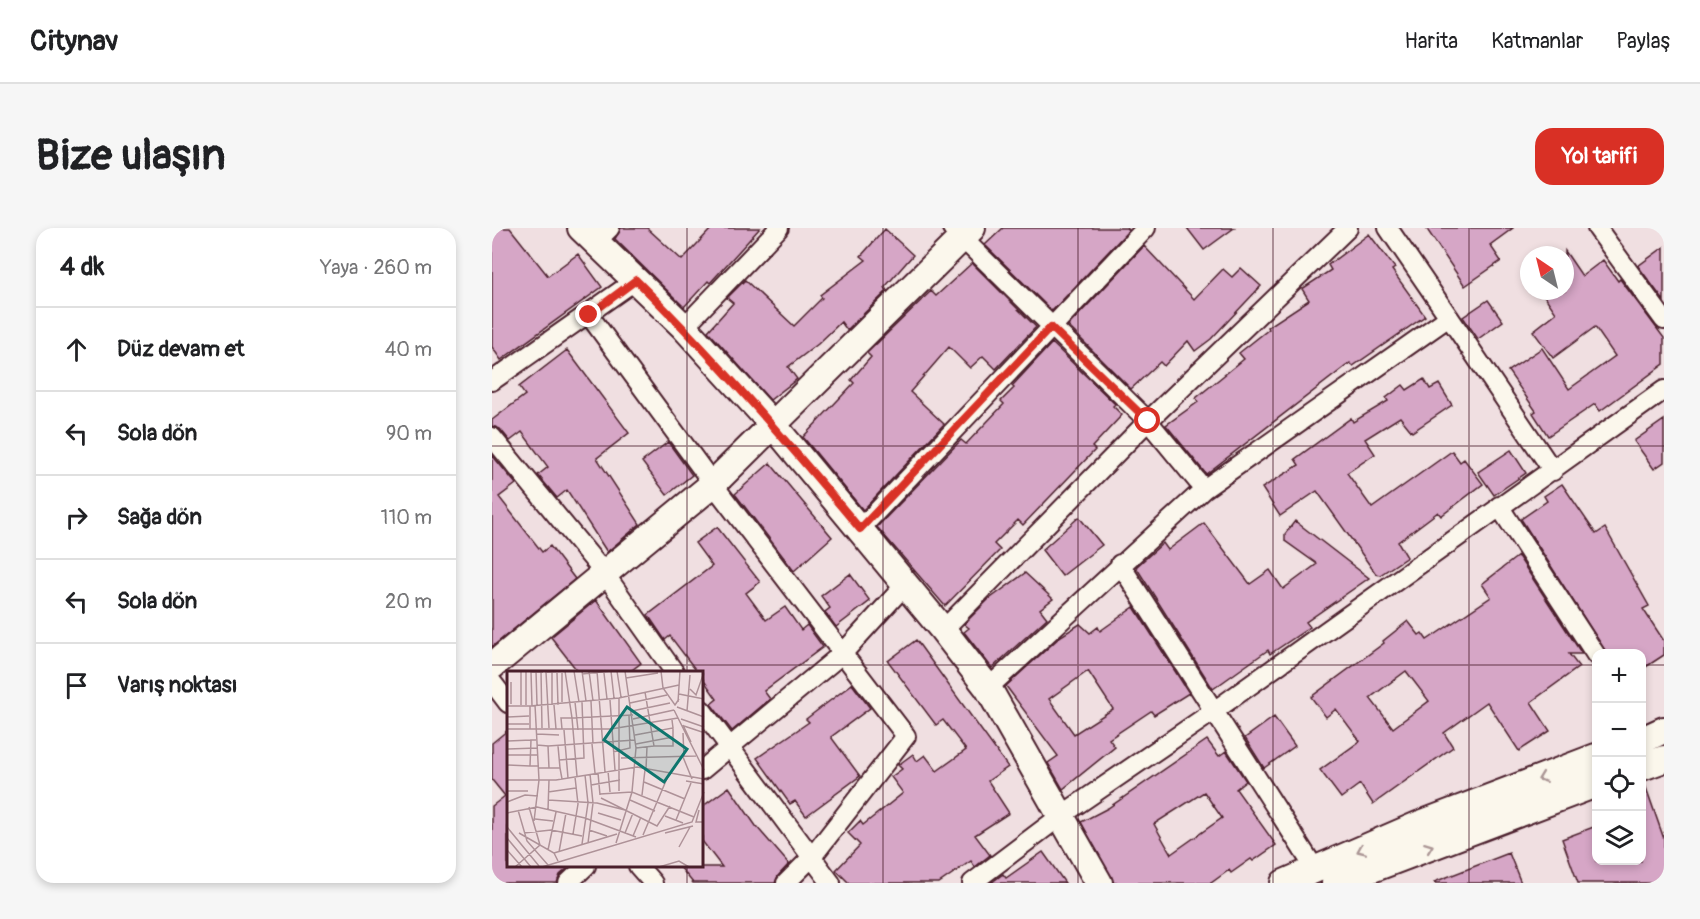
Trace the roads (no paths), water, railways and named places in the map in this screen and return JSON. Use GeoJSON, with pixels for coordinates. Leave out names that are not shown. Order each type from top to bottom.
{"type":"FeatureCollection","features":[{"type":"Feature","properties":{"kind":"street"},"geometry":{"type":"LineString","coordinates":[[684,327],[778,228]]}},
{"type":"Feature","properties":{"kind":"street"},"geometry":{"type":"LineString","coordinates":[[860,529],[1146,228]]}},
{"type":"Feature","properties":{"kind":"street"},"geometry":{"type":"LineString","coordinates":[[943,630],[1148,421],[1348,228]]}},
{"type":"Feature","properties":{"kind":"street"},"geometry":{"type":"LineString","coordinates":[[1388,228],[1553,471]]}},
{"type":"Feature","properties":{"kind":"street"},"geometry":{"type":"LineString","coordinates":[[1597,228],[1664,320]]}},
{"type":"Feature","properties":{"kind":"street"},"geometry":{"type":"LineString","coordinates":[[492,666],[713,484],[774,426],[962,232],[1051,327],[1148,421],[1204,489]]}},
{"type":"Feature","properties":{"kind":"street"},"geometry":{"type":"LineString","coordinates":[[596,233],[636,280],[684,327],[774,426],[904,586],[943,630],[988,688],[1099,883]]}},
{"type":"Feature","properties":{"kind":"street"},"geometry":{"type":"LineString","coordinates":[[492,381],[636,280]]}},
{"type":"Feature","properties":{"kind":"street"},"geometry":{"type":"LineString","coordinates":[[589,315],[713,484],[906,736],[812,857],[786,883]]}},
{"type":"Feature","properties":{"kind":"street"},"geometry":{"type":"LineString","coordinates":[[988,688],[1204,489],[1449,317]]}},
{"type":"Feature","properties":{"kind":"street"},"geometry":{"type":"LineString","coordinates":[[972,883],[1062,815],[1214,711],[1664,390]]}},
{"type":"Feature","properties":{"kind":"street"},"geometry":{"type":"LineString","coordinates":[[492,436],[605,574],[674,671]]}},
{"type":"Feature","properties":{"kind":"street"},"geometry":{"type":"LineString","coordinates":[[1499,506],[1592,650]]}},
{"type":"Feature","properties":{"kind":"street"},"geometry":{"type":"LineString","coordinates":[[1120,564],[1214,711],[1325,876]]}},
{"type":"Feature","properties":{"kind":"street"},"geometry":{"type":"LineString","coordinates":[[704,768],[843,653],[904,586]]}},
{"type":"Feature","properties":{"kind":"street"},"geometry":{"type":"LineString","coordinates":[[492,682],[507,702]]}},
{"type":"Feature","properties":{"kind":"street"},"geometry":{"type":"LineString","coordinates":[[704,713],[831,883]]}},
{"type":"Feature","properties":{"kind":"street"},"geometry":{"type":"LineString","coordinates":[[1325,876],[1418,825],[1592,759]]}},
{"type":"Feature","properties":{"kind":"street"},"geometry":{"type":"LineString","coordinates":[[1646,765],[1664,759]]}},
{"type":"Feature","properties":{"kind":"street"},"geometry":{"type":"LineString","coordinates":[[1284,883],[1325,876],[1592,785]]}},
{"type":"Feature","properties":{"kind":"street"},"geometry":{"type":"LineString","coordinates":[[568,883],[585,868]]}},
{"type":"Feature","properties":{"kind":"street"},"geometry":{"type":"LineString","coordinates":[[639,868],[653,883]]}}]}
